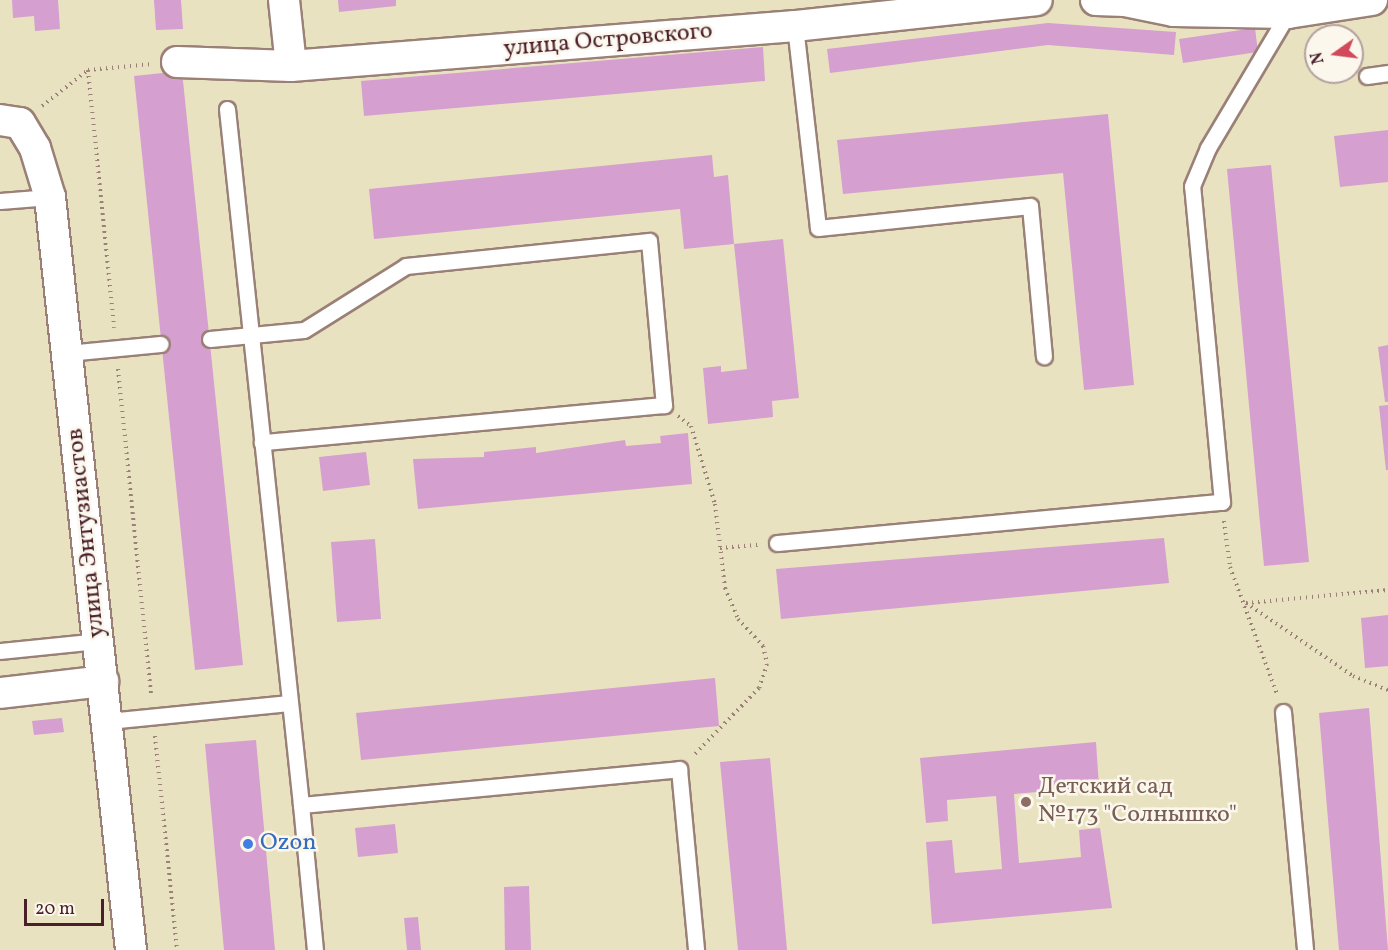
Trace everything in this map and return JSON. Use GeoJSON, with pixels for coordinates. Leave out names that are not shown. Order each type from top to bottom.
{"type":"FeatureCollection","features":[{"type":"Feature","properties":{"kind":"street"},"geometry":{"type":"LineString","coordinates":[[284,0],[291,66]]}},
{"type":"Feature","properties":{"kind":"street","name":"улица Островского"},"geometry":{"type":"LineString","coordinates":[[177,62],[291,66],[795,26],[1037,0]]}},
{"type":"Feature","properties":{"kind":"street"},"geometry":{"type":"LineString","coordinates":[[1116,0],[1174,11],[1288,13],[1372,0]]}},
{"type":"Feature","properties":{"kind":"street","name":"улица Энтузиастов"},"geometry":{"type":"LineString","coordinates":[[10,121],[35,148],[50,197],[131,950]]}},
{"type":"Feature","properties":{"kind":"street"},"geometry":{"type":"LineString","coordinates":[[0,693],[103,681]]}},
{"type":"Feature","properties":{"kind":"lane"},"geometry":{"type":"LineString","coordinates":[[777,543],[1222,502],[1192,186],[1208,148],[1288,13]]}},
{"type":"Feature","properties":{"kind":"lane"},"geometry":{"type":"LineString","coordinates":[[795,26],[818,228],[1030,206],[1044,356]]}},
{"type":"Feature","properties":{"kind":"lane"},"geometry":{"type":"LineString","coordinates":[[1367,76],[1388,74]]}},
{"type":"Feature","properties":{"kind":"lane"},"geometry":{"type":"LineString","coordinates":[[227,109],[315,950]]}},
{"type":"Feature","properties":{"kind":"lane"},"geometry":{"type":"LineString","coordinates":[[0,201],[50,197]]}},
{"type":"Feature","properties":{"kind":"lane"},"geometry":{"type":"LineString","coordinates":[[210,339],[304,330],[406,266],[649,240],[664,405],[262,442]]}},
{"type":"Feature","properties":{"kind":"lane"},"geometry":{"type":"LineString","coordinates":[[67,353],[161,344]]}},
{"type":"Feature","properties":{"kind":"lane"},"geometry":{"type":"LineString","coordinates":[[0,651],[99,641]]}},
{"type":"Feature","properties":{"kind":"lane"},"geometry":{"type":"LineString","coordinates":[[108,721],[289,703]]}},
{"type":"Feature","properties":{"kind":"lane"},"geometry":{"type":"LineString","coordinates":[[1283,712],[1305,950]]}},
{"type":"Feature","properties":{"kind":"lane"},"geometry":{"type":"LineString","coordinates":[[301,805],[679,770],[696,950]]}},
{"type":"Feature","properties":{"kind":"path"},"geometry":{"type":"LineString","coordinates":[[10,121],[88,70],[177,62]]}},
{"type":"Feature","properties":{"kind":"path"},"geometry":{"type":"LineString","coordinates":[[88,70],[177,950]]}},
{"type":"Feature","properties":{"kind":"path"},"geometry":{"type":"LineString","coordinates":[[664,405],[691,426],[714,504],[725,588],[738,619],[764,646],[767,664],[759,688],[679,770]]}},
{"type":"Feature","properties":{"kind":"path"},"geometry":{"type":"LineString","coordinates":[[1222,502],[1230,567],[1283,712]]}},
{"type":"Feature","properties":{"kind":"path"},"geometry":{"type":"LineString","coordinates":[[720,548],[777,543]]}},
{"type":"Feature","properties":{"kind":"path"},"geometry":{"type":"LineString","coordinates":[[1245,603],[1388,590]]}},
{"type":"Feature","properties":{"kind":"path"},"geometry":{"type":"LineString","coordinates":[[1245,603],[1353,676],[1388,690]]}},
{"type":"Feature","properties":{"kind":"building"},"geometry":{"type":"Polygon","coordinates":[[[12,0],[58,0],[60,29],[35,31],[34,16],[13,18],[12,0]]]}},
{"type":"Feature","properties":{"kind":"building"},"geometry":{"type":"Polygon","coordinates":[[[154,0],[181,0],[183,29],[156,30],[154,0]]]}},
{"type":"Feature","properties":{"kind":"building"},"geometry":{"type":"Polygon","coordinates":[[[338,0],[396,0],[396,6],[339,12],[338,0]]]}},
{"type":"Feature","properties":{"kind":"building"},"geometry":{"type":"Polygon","coordinates":[[[1048,23],[1176,32],[1174,55],[1048,45],[830,73],[827,49],[1048,23]]]}},
{"type":"Feature","properties":{"kind":"building"},"geometry":{"type":"Polygon","coordinates":[[[1255,28],[1258,52],[1183,63],[1179,39],[1255,28]]]}},
{"type":"Feature","properties":{"kind":"building"},"geometry":{"type":"Polygon","coordinates":[[[763,47],[765,81],[364,116],[361,81],[763,47]]]}},
{"type":"Feature","properties":{"kind":"building"},"geometry":{"type":"Polygon","coordinates":[[[182,71],[243,665],[195,670],[134,76],[182,71]]]}},
{"type":"Feature","properties":{"kind":"building"},"geometry":{"type":"Polygon","coordinates":[[[1108,114],[1134,385],[1084,390],[1063,173],[843,194],[837,140],[1108,114]]]}},
{"type":"Feature","properties":{"kind":"building"},"geometry":{"type":"Polygon","coordinates":[[[1388,130],[1388,182],[1340,187],[1334,136],[1388,130]]]}},
{"type":"Feature","properties":{"kind":"building"},"geometry":{"type":"Polygon","coordinates":[[[712,155],[714,177],[728,175],[734,244],[684,249],[680,209],[374,239],[369,189],[712,155]]]}},
{"type":"Feature","properties":{"kind":"building"},"geometry":{"type":"Polygon","coordinates":[[[1271,165],[1309,562],[1264,566],[1227,169],[1271,165]]]}},
{"type":"Feature","properties":{"kind":"building"},"geometry":{"type":"Polygon","coordinates":[[[783,239],[799,398],[772,401],[773,417],[708,424],[703,368],[721,366],[721,372],[747,369],[734,244],[783,239]]]}},
{"type":"Feature","properties":{"kind":"building"},"geometry":{"type":"Polygon","coordinates":[[[1388,345],[1388,402],[1385,402],[1378,347],[1388,345]]]}},
{"type":"Feature","properties":{"kind":"building"},"geometry":{"type":"Polygon","coordinates":[[[1388,405],[1388,470],[1386,470],[1379,406],[1388,405]]]}},
{"type":"Feature","properties":{"kind":"building"},"geometry":{"type":"Polygon","coordinates":[[[688,433],[692,484],[418,509],[413,459],[484,457],[484,452],[536,447],[536,453],[625,440],[626,446],[661,443],[660,436],[688,433]]]}},
{"type":"Feature","properties":{"kind":"building"},"geometry":{"type":"Polygon","coordinates":[[[366,452],[370,485],[323,491],[319,457],[366,452]]]}},
{"type":"Feature","properties":{"kind":"building"},"geometry":{"type":"Polygon","coordinates":[[[1164,538],[1169,583],[781,619],[776,569],[1164,538]]]}},
{"type":"Feature","properties":{"kind":"building"},"geometry":{"type":"Polygon","coordinates":[[[375,539],[381,619],[337,622],[331,542],[375,539]]]}},
{"type":"Feature","properties":{"kind":"building"},"geometry":{"type":"Polygon","coordinates":[[[1388,615],[1388,666],[1365,668],[1361,618],[1388,615]]]}},
{"type":"Feature","properties":{"kind":"building"},"geometry":{"type":"Polygon","coordinates":[[[715,678],[719,726],[361,760],[356,713],[715,678]]]}},
{"type":"Feature","properties":{"kind":"building"},"geometry":{"type":"Polygon","coordinates":[[[1369,708],[1388,950],[1339,950],[1319,713],[1369,708]]]}},
{"type":"Feature","properties":{"kind":"building"},"geometry":{"type":"Polygon","coordinates":[[[62,718],[64,732],[34,735],[32,721],[62,718]]]}},
{"type":"Feature","properties":{"kind":"building"},"geometry":{"type":"Polygon","coordinates":[[[256,740],[275,950],[224,950],[205,744],[256,740]]]}},
{"type":"Feature","properties":{"kind":"building"},"geometry":{"type":"Polygon","coordinates":[[[1096,742],[1099,787],[1014,794],[1019,863],[1081,857],[1079,830],[1100,828],[1112,908],[932,924],[926,842],[952,840],[955,873],[1002,869],[996,796],[947,800],[948,821],[926,823],[920,758],[1096,742]]]}},
{"type":"Feature","properties":{"kind":"building"},"geometry":{"type":"Polygon","coordinates":[[[770,758],[787,950],[738,950],[720,762],[770,758]]]}},
{"type":"Feature","properties":{"kind":"building"},"geometry":{"type":"Polygon","coordinates":[[[395,824],[398,853],[358,857],[355,828],[395,824]]]}},
{"type":"Feature","properties":{"kind":"building"},"geometry":{"type":"Polygon","coordinates":[[[529,886],[531,950],[505,950],[504,887],[529,886]]]}},
{"type":"Feature","properties":{"kind":"building"},"geometry":{"type":"Polygon","coordinates":[[[418,917],[421,950],[407,950],[404,918],[418,917]]]}},
{"type":"Feature","properties":{"kind":"place","name":"Детский сад №173 \"Солнышко\""},"geometry":{"type":"Point","coordinates":[1026,802]}},
{"type":"Feature","properties":{"kind":"place","name":"Ozon"},"geometry":{"type":"Point","coordinates":[248,844]}}]}
